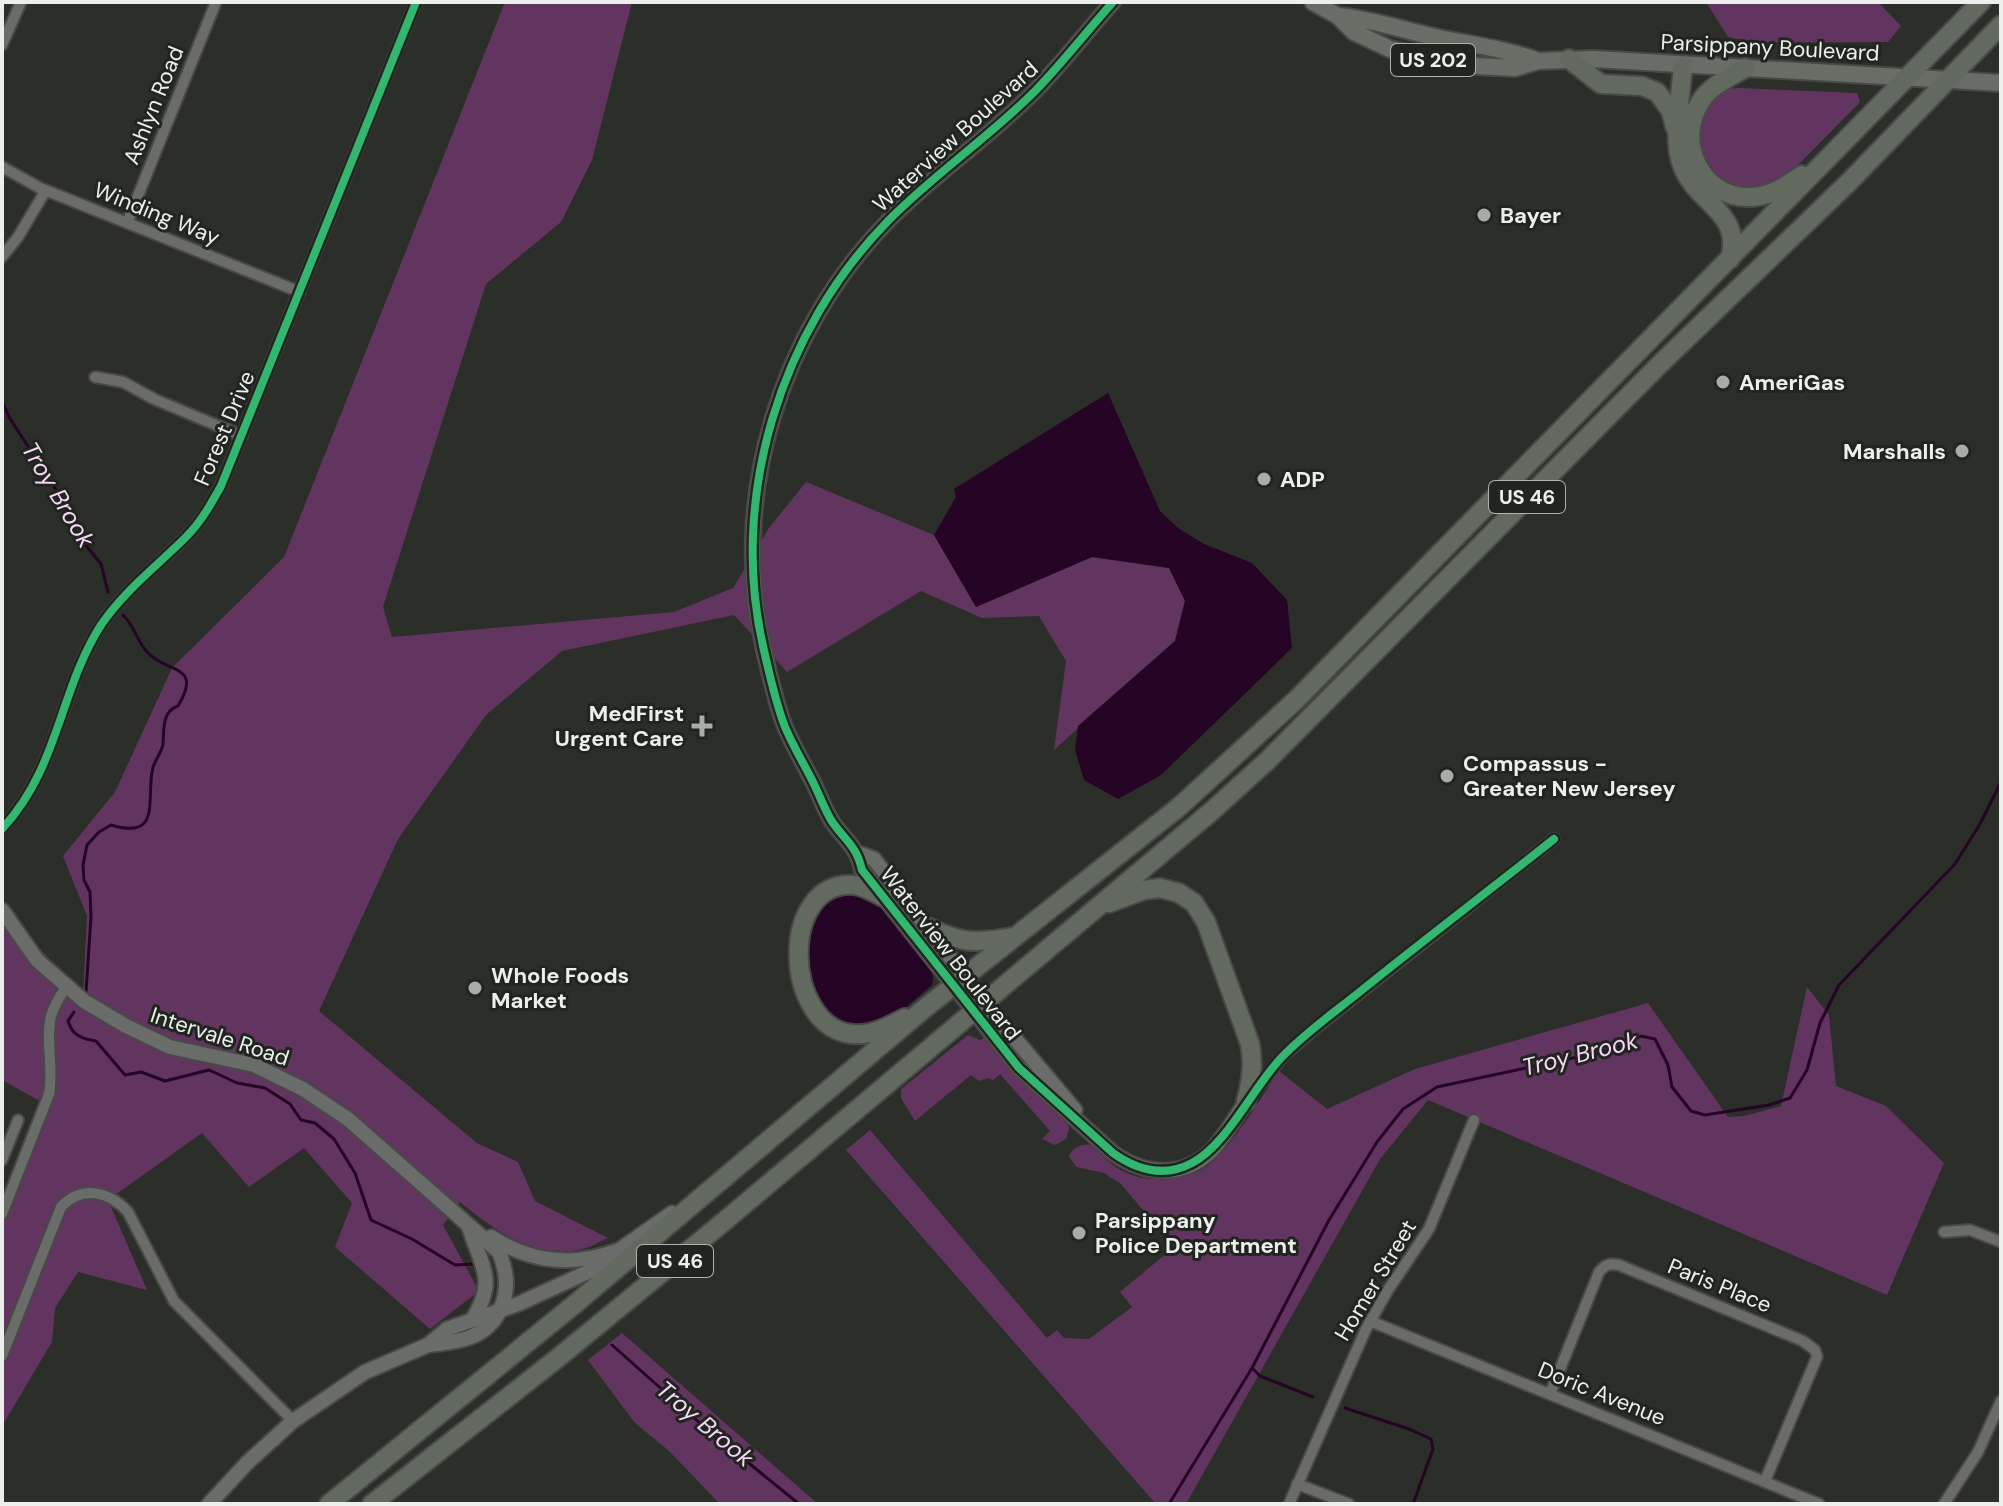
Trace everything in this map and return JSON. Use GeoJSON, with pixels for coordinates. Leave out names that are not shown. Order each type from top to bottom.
{"type":"FeatureCollection","features":[{"type":"Feature","properties":{"kind":"highway","name":"US 46"},"geometry":{"type":"LineString","coordinates":[[329,1504],[726,1177],[925,1008],[1130,848],[1246,748],[1981,2]]}},
{"type":"Feature","properties":{"kind":"highway","name":"US 46"},"geometry":{"type":"LineString","coordinates":[[372,1504],[559,1357],[980,1007],[1267,761],[1611,412],[1849,182],[2001,25]]}},
{"type":"Feature","properties":{"kind":"highway"},"geometry":{"type":"LineString","coordinates":[[1569,59],[1601,84],[1642,86],[1663,98],[1673,118],[1682,167],[1689,181],[1730,226],[1733,248],[1730,259]]}},
{"type":"Feature","properties":{"kind":"highway"},"geometry":{"type":"LineString","coordinates":[[1678,147],[1683,66]]}},
{"type":"Feature","properties":{"kind":"highway"},"geometry":{"type":"LineString","coordinates":[[1745,68],[1707,93],[1693,120],[1690,136],[1693,159],[1700,173],[1711,184],[1739,196],[1770,194],[1811,170],[1837,150]]}},
{"type":"Feature","properties":{"kind":"highway"},"geometry":{"type":"LineString","coordinates":[[883,897],[850,885],[834,888],[816,898],[805,916],[798,946],[799,970],[806,995],[815,1013],[828,1024],[851,1034],[871,1033],[925,1008]]}},
{"type":"Feature","properties":{"kind":"highway"},"geometry":{"type":"LineString","coordinates":[[1096,908],[1144,890],[1160,888],[1179,893],[1200,909],[1250,1044],[1252,1081],[1246,1102]]}},
{"type":"Feature","properties":{"kind":"highway"},"geometry":{"type":"LineString","coordinates":[[925,926],[971,943],[1015,936]]}},
{"type":"Feature","properties":{"kind":"main road","name":"Parsippany Boulevard"},"geometry":{"type":"LineString","coordinates":[[1313,2],[1338,16],[1354,32],[1390,49],[1455,65],[1515,68],[1538,61],[1569,59],[2001,83]]}},
{"type":"Feature","properties":{"kind":"main road","name":"Parsippany Boulevard"},"geometry":{"type":"LineString","coordinates":[[1338,16],[1370,19],[1431,36],[1510,50],[1538,61]]}},
{"type":"Feature","properties":{"kind":"street"},"geometry":{"type":"LineString","coordinates":[[2,45],[21,2]]}},
{"type":"Feature","properties":{"kind":"street","name":"Ashlyn Road"},"geometry":{"type":"LineString","coordinates":[[127,223],[216,2]]}},
{"type":"Feature","properties":{"kind":"street","name":"Forest Drive"},"geometry":{"type":"LineString","coordinates":[[2,829],[18,811],[43,769],[97,631],[120,600],[196,526],[221,486],[416,2]]}},
{"type":"Feature","properties":{"kind":"street","name":"Waterview Boulevard"},"geometry":{"type":"LineString","coordinates":[[1110,2],[1037,89],[910,200],[862,250],[812,323],[784,384],[763,453],[754,509],[754,568],[759,627],[776,701],[786,729],[832,821],[858,853],[862,870],[883,897],[980,1007],[1019,1068],[1129,1164],[1152,1171],[1174,1170],[1200,1159],[1213,1149],[1283,1056],[1554,839]]}},
{"type":"Feature","properties":{"kind":"street","name":"Winding Way"},"geometry":{"type":"LineString","coordinates":[[2,167],[25,182],[300,292]]}},
{"type":"Feature","properties":{"kind":"street"},"geometry":{"type":"LineString","coordinates":[[2,257],[46,190]]}},
{"type":"Feature","properties":{"kind":"street"},"geometry":{"type":"LineString","coordinates":[[95,377],[123,382],[154,399],[242,436]]}},
{"type":"Feature","properties":{"kind":"street","name":"Waterview Boulevard"},"geometry":{"type":"LineString","coordinates":[[858,853],[874,859],[925,926],[960,981]]}},
{"type":"Feature","properties":{"kind":"street","name":"Intervale Road"},"geometry":{"type":"LineString","coordinates":[[2,910],[37,960],[66,987],[152,1040],[191,1053],[254,1065],[303,1089],[348,1119],[499,1252],[507,1282],[507,1293],[501,1308]]}},
{"type":"Feature","properties":{"kind":"street"},"geometry":{"type":"LineString","coordinates":[[2,1214],[6,1193],[49,1094],[52,1080],[50,1022],[54,1007],[66,987]]}},
{"type":"Feature","properties":{"kind":"street"},"geometry":{"type":"LineString","coordinates":[[2,1160],[18,1120]]}},
{"type":"Feature","properties":{"kind":"street","name":"Homer Street"},"geometry":{"type":"LineString","coordinates":[[1289,1504],[1352,1357],[1370,1321],[1429,1229],[1474,1120]]}},
{"type":"Feature","properties":{"kind":"street"},"geometry":{"type":"LineString","coordinates":[[428,1345],[447,1329],[578,1277],[726,1177]]}},
{"type":"Feature","properties":{"kind":"street"},"geometry":{"type":"LineString","coordinates":[[2,1356],[61,1207],[80,1194],[95,1192],[117,1201],[128,1212],[174,1301],[293,1421]]}},
{"type":"Feature","properties":{"kind":"street"},"geometry":{"type":"LineString","coordinates":[[457,1215],[502,1244],[534,1257],[579,1259],[620,1249]]}},
{"type":"Feature","properties":{"kind":"street","name":"Intervale Road"},"geometry":{"type":"LineString","coordinates":[[469,1227],[486,1270],[486,1293],[472,1320]]}},
{"type":"Feature","properties":{"kind":"street"},"geometry":{"type":"LineString","coordinates":[[1944,1232],[1970,1230],[2001,1242]]}},
{"type":"Feature","properties":{"kind":"street","name":"Paris Place"},"geometry":{"type":"LineString","coordinates":[[1550,1394],[1604,1266],[1619,1265],[1697,1296],[1803,1341],[1815,1350],[1817,1357],[1765,1481]]}},
{"type":"Feature","properties":{"kind":"street"},"geometry":{"type":"LineString","coordinates":[[209,1504],[247,1463],[293,1421],[365,1372],[428,1345],[462,1341],[478,1335],[494,1323],[501,1308]]}},
{"type":"Feature","properties":{"kind":"street","name":"Doric Avenue"},"geometry":{"type":"LineString","coordinates":[[1370,1321],[1819,1504]]}},
{"type":"Feature","properties":{"kind":"street"},"geometry":{"type":"LineString","coordinates":[[1944,1504],[1978,1452],[2001,1401]]}},
{"type":"Feature","properties":{"kind":"street"},"geometry":{"type":"LineString","coordinates":[[1297,1484],[1349,1504]]}},
{"type":"Feature","properties":{"kind":"shaded area"},"geometry":{"type":"Polygon","coordinates":[[[505,2],[632,2],[592,160],[561,222],[486,284],[383,607],[392,637],[674,612],[733,588],[769,528],[806,482],[934,535],[976,607],[1092,557],[1169,568],[1185,601],[1175,641],[1054,750],[1066,661],[1039,616],[982,618],[921,591],[787,672],[734,615],[562,651],[486,715],[398,839],[319,1011],[477,1143],[518,1162],[535,1201],[608,1238],[579,1250],[545,1250],[500,1232],[460,1202],[443,1225],[479,1291],[430,1329],[335,1247],[352,1203],[304,1148],[249,1187],[202,1133],[108,1200],[147,1290],[78,1272],[55,1308],[52,1342],[2,1426],[2,1205],[45,1104],[2,1080],[2,907],[83,996],[87,916],[63,856],[115,792],[172,668],[284,557],[505,2]]]}},
{"type":"Feature","properties":{"kind":"shaded area"},"geometry":{"type":"Polygon","coordinates":[[[1706,2],[1878,2],[1901,26],[1888,42],[1758,43],[1728,37],[1706,2]]]}},
{"type":"Feature","properties":{"kind":"shaded area"},"geometry":{"type":"Polygon","coordinates":[[[1725,89],[1857,93],[1860,102],[1787,176],[1762,187],[1735,189],[1726,187],[1716,179],[1696,149],[1704,102],[1725,89]]]}},
{"type":"Feature","properties":{"kind":"shaded area"},"geometry":{"type":"Polygon","coordinates":[[[1108,393],[1160,511],[1178,528],[1204,544],[1252,563],[1287,600],[1292,648],[1161,775],[1118,799],[1084,780],[1075,750],[1078,726],[1175,641],[1185,601],[1169,568],[1092,557],[976,607],[934,535],[956,497],[954,489],[1108,393]]]}},
{"type":"Feature","properties":{"kind":"shaded area"},"geometry":{"type":"Polygon","coordinates":[[[855,892],[867,897],[887,913],[929,966],[933,976],[932,985],[889,1022],[847,1027],[820,1008],[805,963],[809,924],[827,898],[855,892]]]}},
{"type":"Feature","properties":{"kind":"shaded area"},"geometry":{"type":"Polygon","coordinates":[[[1807,987],[1829,1015],[1836,1086],[1886,1106],[1944,1163],[1887,1295],[1428,1100],[1380,1159],[1186,1504],[1156,1504],[846,1150],[870,1130],[1047,1338],[1057,1330],[1064,1338],[1089,1339],[1132,1307],[1120,1292],[1174,1247],[1121,1184],[1104,1173],[1076,1167],[1069,1156],[1079,1146],[1092,1145],[1107,1160],[1131,1175],[1150,1179],[1183,1177],[1203,1169],[1222,1152],[1279,1071],[1327,1109],[1415,1069],[1648,1003],[1728,1117],[1744,1116],[1781,1106],[1807,987]]]}},
{"type":"Feature","properties":{"kind":"shaded area"},"geometry":{"type":"Polygon","coordinates":[[[968,1035],[980,1040],[986,1037],[1023,1080],[1067,1122],[1066,1139],[1055,1145],[1042,1139],[1050,1131],[1000,1074],[993,1080],[979,1081],[971,1075],[915,1121],[901,1098],[901,1089],[968,1035]]]}},
{"type":"Feature","properties":{"kind":"shaded area"},"geometry":{"type":"Polygon","coordinates":[[[622,1333],[818,1504],[720,1504],[668,1450],[635,1423],[588,1360],[622,1333]]]}},
{"type":"Feature","properties":{"kind":"waterway","name":"Troy Brook"},"geometry":{"type":"LineString","coordinates":[[2,401],[60,496],[76,533],[101,564],[108,592]]}},
{"type":"Feature","properties":{"kind":"waterway","name":"Troy Brook"},"geometry":{"type":"LineString","coordinates":[[86,992],[91,917],[90,892],[84,880],[83,865],[87,845],[111,825],[127,828],[144,823],[150,806],[153,768],[163,744],[165,721],[169,712],[178,706],[187,683],[180,672],[148,653],[123,615]]}},
{"type":"Feature","properties":{"kind":"waterway","name":"Troy Brook"},"geometry":{"type":"LineString","coordinates":[[1169,1504],[1252,1368],[1329,1220],[1377,1142],[1403,1109],[1437,1087],[1615,1049],[1641,1036],[1655,1039],[1668,1065],[1672,1087],[1691,1111],[1705,1115],[1769,1105],[1790,1098],[1807,1070],[1820,1023],[1839,985],[1955,864],[2001,782]]}},
{"type":"Feature","properties":{"kind":"waterway","name":"Troy Brook"},"geometry":{"type":"LineString","coordinates":[[74,1012],[68,1021],[72,1030],[96,1041],[125,1075],[141,1072],[165,1081],[209,1070],[237,1083],[265,1088],[290,1104],[301,1120],[315,1123],[334,1139],[355,1173],[371,1220],[412,1239],[455,1265],[474,1264]]}},
{"type":"Feature","properties":{"kind":"waterway","name":"Troy Brook"},"geometry":{"type":"LineString","coordinates":[[612,1345],[702,1425],[799,1504]]}},
{"type":"Feature","properties":{"kind":"waterway"},"geometry":{"type":"LineString","coordinates":[[1252,1368],[1260,1376],[1313,1397]]}},
{"type":"Feature","properties":{"kind":"waterway"},"geometry":{"type":"LineString","coordinates":[[1345,1408],[1431,1439],[1433,1449],[1413,1504]]}},
{"type":"Feature","properties":{"kind":"cycle path"},"geometry":{"type":"LineString","coordinates":[[2,829],[36,781],[76,676],[101,625],[130,590],[191,531],[221,486],[416,2]]}},
{"type":"Feature","properties":{"kind":"cycle path"},"geometry":{"type":"LineString","coordinates":[[1113,2],[1037,89],[906,204],[851,264],[819,312],[792,364],[773,418],[759,474],[753,532],[754,589],[763,646],[781,717],[828,815],[853,848],[862,870],[1019,1068],[1113,1153],[1141,1168],[1161,1171],[1182,1168],[1205,1155],[1228,1129],[1271,1069],[1301,1039],[1554,839]]}},
{"type":"Feature","properties":{"kind":"place","name":"Bayer"},"geometry":{"type":"Point","coordinates":[1484,215]}},
{"type":"Feature","properties":{"kind":"place","name":"AmeriGas"},"geometry":{"type":"Point","coordinates":[1723,382]}},
{"type":"Feature","properties":{"kind":"place","name":"Marshalls"},"geometry":{"type":"Point","coordinates":[1962,451]}},
{"type":"Feature","properties":{"kind":"place","name":"ADP"},"geometry":{"type":"Point","coordinates":[1264,479]}},
{"type":"Feature","properties":{"kind":"place","name":"MedFirst Urgent Care"},"geometry":{"type":"Point","coordinates":[702,726]}},
{"type":"Feature","properties":{"kind":"place","name":"Compassus - Greater New Jersey"},"geometry":{"type":"Point","coordinates":[1447,776]}},
{"type":"Feature","properties":{"kind":"place","name":"Whole Foods Market"},"geometry":{"type":"Point","coordinates":[475,988]}},
{"type":"Feature","properties":{"kind":"place","name":"Parsippany Police Department"},"geometry":{"type":"Point","coordinates":[1079,1233]}}]}
